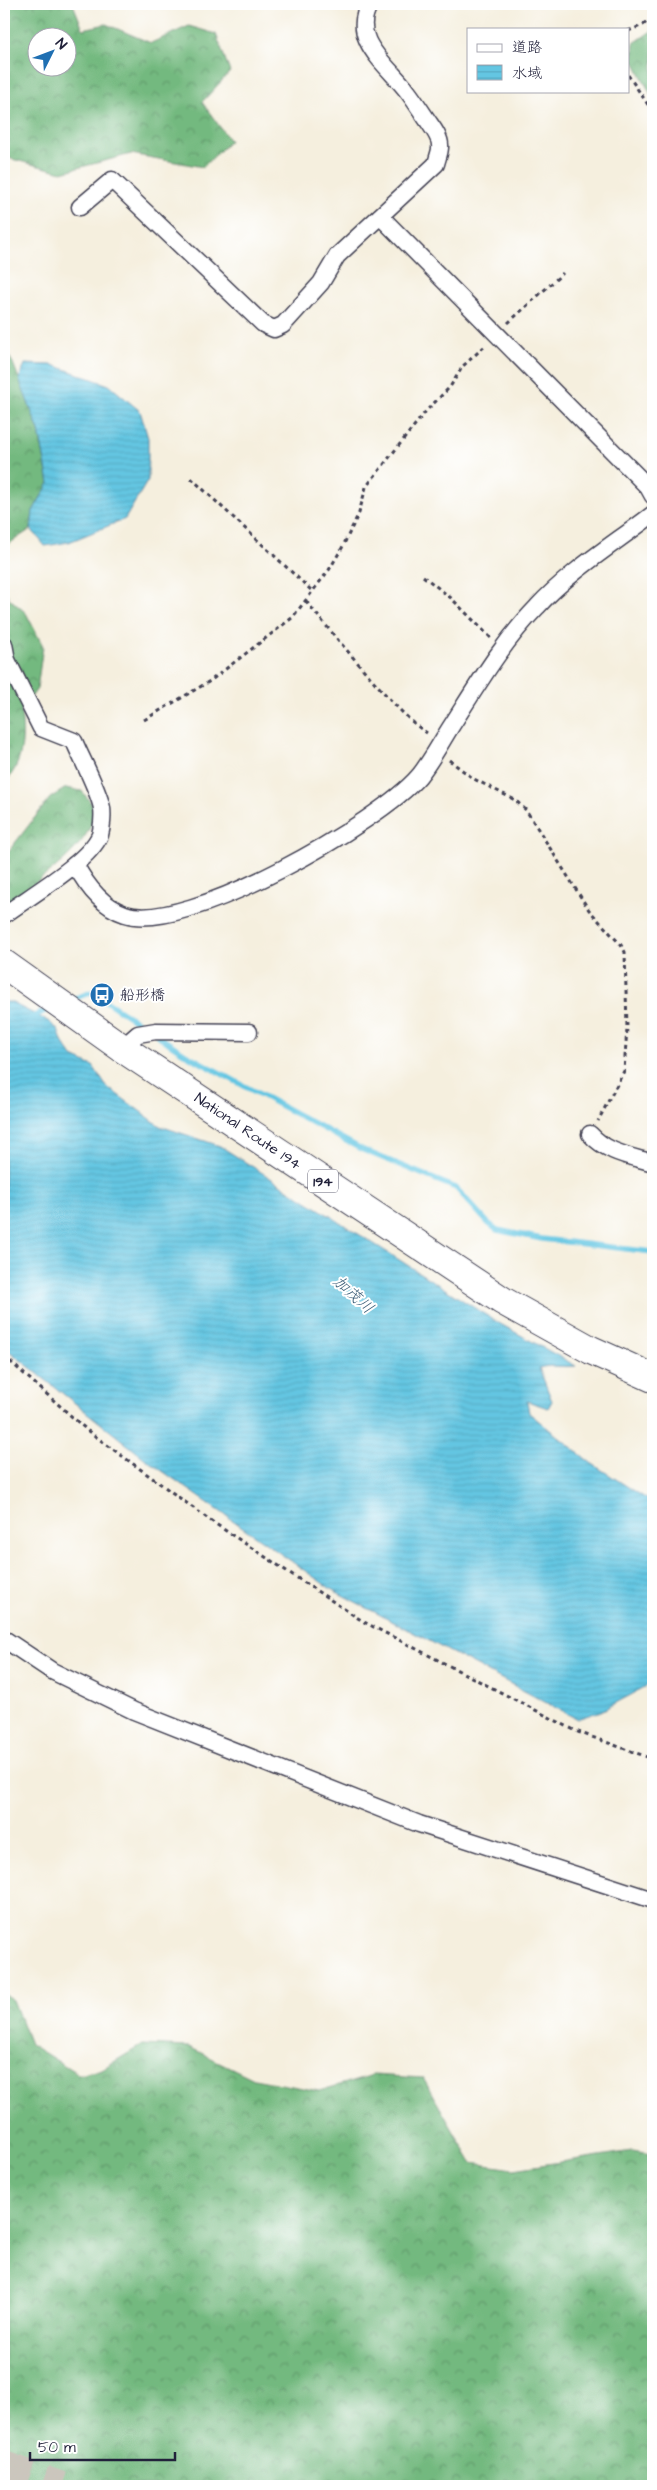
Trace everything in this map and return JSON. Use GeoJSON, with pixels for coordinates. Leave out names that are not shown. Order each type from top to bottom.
{"type":"FeatureCollection","features":[{"type":"Feature","properties":{"kind":"highway","name":"National Route 194"},"geometry":{"type":"LineString","coordinates":[[4,964],[122,1048],[503,1302],[591,1350],[653,1378]]}},
{"type":"Feature","properties":{"kind":"street"},"geometry":{"type":"LineString","coordinates":[[80,207],[112,180],[263,324],[274,329],[283,325],[321,283],[337,256],[436,164],[440,145],[433,129],[408,92],[374,52],[367,39],[363,27],[363,15],[370,4]]}},
{"type":"Feature","properties":{"kind":"street"},"geometry":{"type":"LineString","coordinates":[[380,216],[648,486],[653,496]]}},
{"type":"Feature","properties":{"kind":"street"},"geometry":{"type":"LineString","coordinates":[[75,864],[84,882],[107,905],[126,914],[146,916],[172,912],[210,901],[246,886],[344,835],[377,812],[418,776],[501,648],[539,604],[569,577],[653,514]]}},
{"type":"Feature","properties":{"kind":"street"},"geometry":{"type":"LineString","coordinates":[[4,644],[7,660],[41,728],[74,741],[102,808],[100,834],[92,847],[75,864],[4,915]]}},
{"type":"Feature","properties":{"kind":"street"},"geometry":{"type":"LineString","coordinates":[[122,1048],[138,1034],[156,1031],[249,1032]]}},
{"type":"Feature","properties":{"kind":"street"},"geometry":{"type":"LineString","coordinates":[[590,1134],[600,1145],[618,1153],[653,1163]]}},
{"type":"Feature","properties":{"kind":"street"},"geometry":{"type":"LineString","coordinates":[[4,1639],[52,1671],[134,1711],[418,1824],[653,1900]]}},
{"type":"Feature","properties":{"kind":"path"},"geometry":{"type":"LineString","coordinates":[[630,30],[644,25],[653,17]]}},
{"type":"Feature","properties":{"kind":"path"},"geometry":{"type":"LineString","coordinates":[[630,78],[653,112]]}},
{"type":"Feature","properties":{"kind":"path"},"geometry":{"type":"LineString","coordinates":[[144,720],[210,681],[292,618],[329,570],[342,548],[359,513],[366,487],[426,411],[450,387],[463,366],[563,273]]}},
{"type":"Feature","properties":{"kind":"path"},"geometry":{"type":"LineString","coordinates":[[191,478],[312,591]]}},
{"type":"Feature","properties":{"kind":"path"},"geometry":{"type":"LineString","coordinates":[[423,576],[451,598],[501,648]]}},
{"type":"Feature","properties":{"kind":"path"},"geometry":{"type":"LineString","coordinates":[[306,601],[342,646],[417,726],[474,779],[514,800],[526,810],[589,910],[625,952],[627,1028],[624,1070],[617,1088],[590,1134]]}},
{"type":"Feature","properties":{"kind":"path"},"geometry":{"type":"LineString","coordinates":[[4,1356],[88,1431],[214,1523],[364,1622],[578,1732],[653,1759]]}},
{"type":"Feature","properties":{"kind":"green space"},"geometry":{"type":"Polygon","coordinates":[[[4,4],[73,4],[83,29],[106,24],[151,43],[189,26],[216,34],[230,72],[202,102],[230,141],[203,167],[131,154],[62,172],[4,157],[4,4]]]}},
{"type":"Feature","properties":{"kind":"green space"},"geometry":{"type":"Polygon","coordinates":[[[653,30],[653,99],[633,59],[634,43],[653,30]]]}},
{"type":"Feature","properties":{"kind":"green space"},"geometry":{"type":"Polygon","coordinates":[[[4,348],[13,363],[39,431],[49,483],[33,511],[31,529],[4,547],[4,348]]]}},
{"type":"Feature","properties":{"kind":"green space"},"geometry":{"type":"Polygon","coordinates":[[[4,588],[9,598],[26,613],[43,646],[37,689],[21,711],[22,740],[19,759],[11,776],[4,783],[4,588]]]}},
{"type":"Feature","properties":{"kind":"green space"},"geometry":{"type":"Polygon","coordinates":[[[66,788],[82,791],[93,807],[92,821],[86,835],[75,849],[45,876],[4,906],[4,857],[50,798],[66,788]]]}},
{"type":"Feature","properties":{"kind":"green space"},"geometry":{"type":"Polygon","coordinates":[[[4,1994],[13,2000],[30,2044],[80,2075],[102,2069],[142,2045],[189,2047],[254,2079],[319,2091],[373,2075],[423,2078],[472,2163],[514,2169],[632,2151],[653,2154],[653,2486],[4,2486],[4,1994]]]}},
{"type":"Feature","properties":{"kind":"water"},"geometry":{"type":"Polygon","coordinates":[[[25,364],[53,365],[109,385],[140,411],[148,438],[148,480],[125,519],[69,542],[45,546],[31,529],[33,511],[49,483],[39,431],[19,379],[25,364]]]}},
{"type":"Feature","properties":{"kind":"water","name":"加茂川"},"geometry":{"type":"Polygon","coordinates":[[[4,1002],[14,1002],[14,1004],[48,1021],[58,1030],[63,1043],[73,1057],[93,1066],[106,1086],[160,1126],[220,1146],[497,1322],[576,1366],[548,1366],[539,1368],[552,1401],[548,1408],[527,1401],[529,1413],[591,1463],[653,1503],[653,1683],[601,1711],[577,1719],[331,1589],[148,1461],[4,1347],[4,1002]]]}},
{"type":"Feature","properties":{"kind":"waterway"},"geometry":{"type":"LineString","coordinates":[[70,1000],[92,992],[148,1029]]}},
{"type":"Feature","properties":{"kind":"waterway"},"geometry":{"type":"LineString","coordinates":[[29,1019],[52,1007]]}},
{"type":"Feature","properties":{"kind":"waterway"},"geometry":{"type":"LineString","coordinates":[[158,1036],[187,1055],[363,1150],[456,1188],[488,1223],[497,1230],[542,1239],[653,1252]]}},
{"type":"Feature","properties":{"kind":"tunnel"},"geometry":{"type":"LineString","coordinates":[[4,2465],[62,2486]]}},
{"type":"Feature","properties":{"kind":"place","name":"船形橋"},"geometry":{"type":"Point","coordinates":[102,995]}}]}
